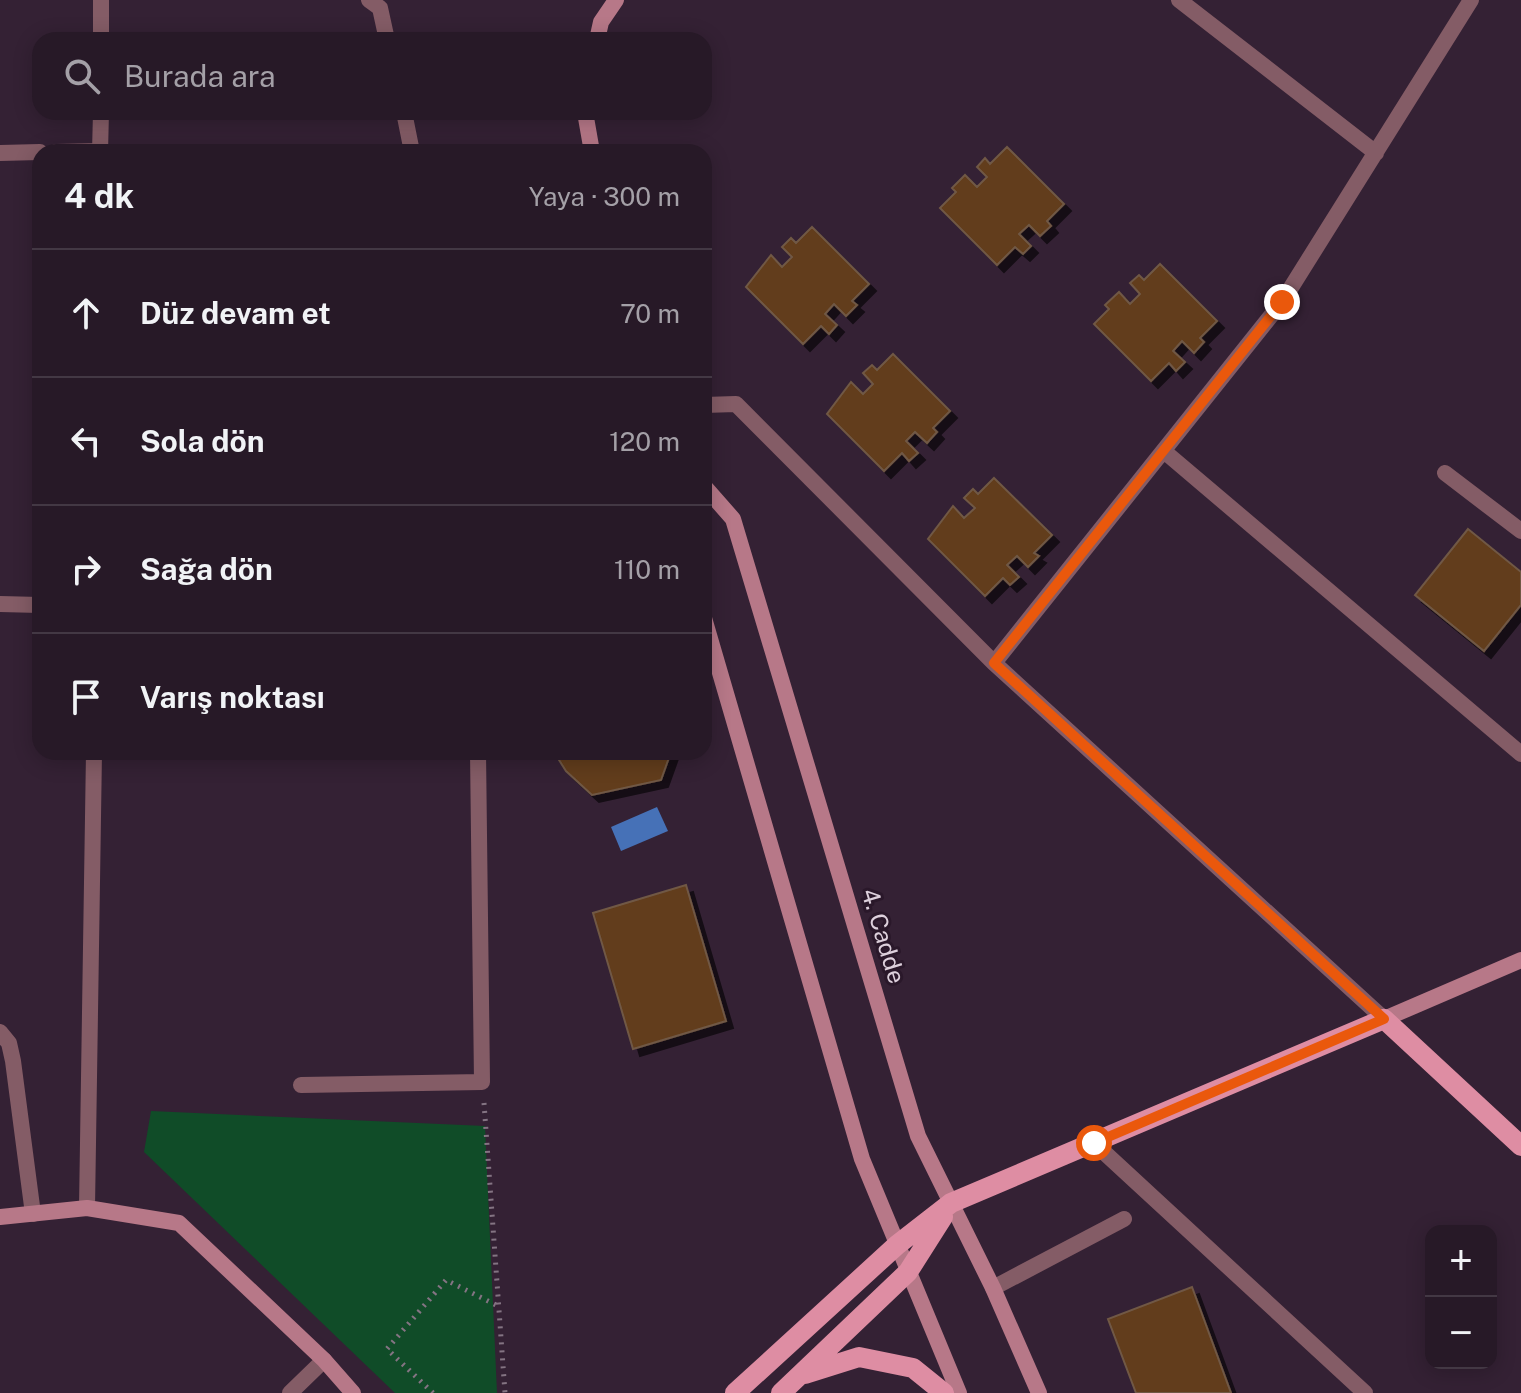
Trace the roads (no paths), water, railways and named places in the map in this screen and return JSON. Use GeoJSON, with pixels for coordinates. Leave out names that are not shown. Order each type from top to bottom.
{"type":"FeatureCollection","features":[{"type":"Feature","properties":{"kind":"main road"},"geometry":{"type":"LineString","coordinates":[[735,1393],[897,1245],[951,1203],[1384,1019],[1521,1146]]}},
{"type":"Feature","properties":{"kind":"main road"},"geometry":{"type":"LineString","coordinates":[[781,1393],[908,1272],[951,1203]]}},
{"type":"Feature","properties":{"kind":"main road"},"geometry":{"type":"LineString","coordinates":[[801,1375],[859,1357],[913,1368],[944,1393]]}},
{"type":"Feature","properties":{"kind":"street"},"geometry":{"type":"LineString","coordinates":[[101,0],[101,32]]}},
{"type":"Feature","properties":{"kind":"street"},"geometry":{"type":"LineString","coordinates":[[369,0],[380,8],[385,32]]}},
{"type":"Feature","properties":{"kind":"street"},"geometry":{"type":"LineString","coordinates":[[599,32],[601,22],[616,0]]}},
{"type":"Feature","properties":{"kind":"street"},"geometry":{"type":"LineString","coordinates":[[1179,0],[1376,153]]}},
{"type":"Feature","properties":{"kind":"street"},"geometry":{"type":"LineString","coordinates":[[994,663],[1282,302],[1471,0]]}},
{"type":"Feature","properties":{"kind":"street"},"geometry":{"type":"LineString","coordinates":[[100,144],[101,120]]}},
{"type":"Feature","properties":{"kind":"street"},"geometry":{"type":"LineString","coordinates":[[406,120],[410,144]]}},
{"type":"Feature","properties":{"kind":"street"},"geometry":{"type":"LineString","coordinates":[[586,120],[591,144]]}},
{"type":"Feature","properties":{"kind":"street"},"geometry":{"type":"LineString","coordinates":[[0,153],[32,152]]}},
{"type":"Feature","properties":{"kind":"street"},"geometry":{"type":"LineString","coordinates":[[712,405],[736,404],[994,663],[1384,1019],[1521,960]]}},
{"type":"Feature","properties":{"kind":"street"},"geometry":{"type":"LineString","coordinates":[[1165,452],[1521,754]]}},
{"type":"Feature","properties":{"kind":"street"},"geometry":{"type":"LineString","coordinates":[[1445,473],[1521,531]]}},
{"type":"Feature","properties":{"kind":"street","name":"4. Cadde"},"geometry":{"type":"LineString","coordinates":[[712,495],[733,519],[918,1136],[993,1288],[1039,1393]]}},
{"type":"Feature","properties":{"kind":"street"},"geometry":{"type":"LineString","coordinates":[[0,604],[32,605]]}},
{"type":"Feature","properties":{"kind":"street"},"geometry":{"type":"LineString","coordinates":[[712,645],[862,1159],[959,1393]]}},
{"type":"Feature","properties":{"kind":"street"},"geometry":{"type":"LineString","coordinates":[[87,1208],[94,760]]}},
{"type":"Feature","properties":{"kind":"street"},"geometry":{"type":"LineString","coordinates":[[301,1085],[482,1082],[478,760]]}},
{"type":"Feature","properties":{"kind":"street"},"geometry":{"type":"LineString","coordinates":[[0,1032],[9,1043],[13,1061],[33,1214]]}},
{"type":"Feature","properties":{"kind":"street"},"geometry":{"type":"LineString","coordinates":[[1094,1143],[1365,1393]]}},
{"type":"Feature","properties":{"kind":"street"},"geometry":{"type":"LineString","coordinates":[[0,1217],[87,1208],[179,1223],[324,1360],[353,1393]]}},
{"type":"Feature","properties":{"kind":"street"},"geometry":{"type":"LineString","coordinates":[[993,1288],[1124,1219]]}},
{"type":"Feature","properties":{"kind":"street"},"geometry":{"type":"LineString","coordinates":[[290,1393],[324,1360]]}},
{"type":"Feature","properties":{"kind":"water"},"geometry":{"type":"Polygon","coordinates":[[[657,807],[668,831],[621,851],[611,827],[657,807]]]}}]}
